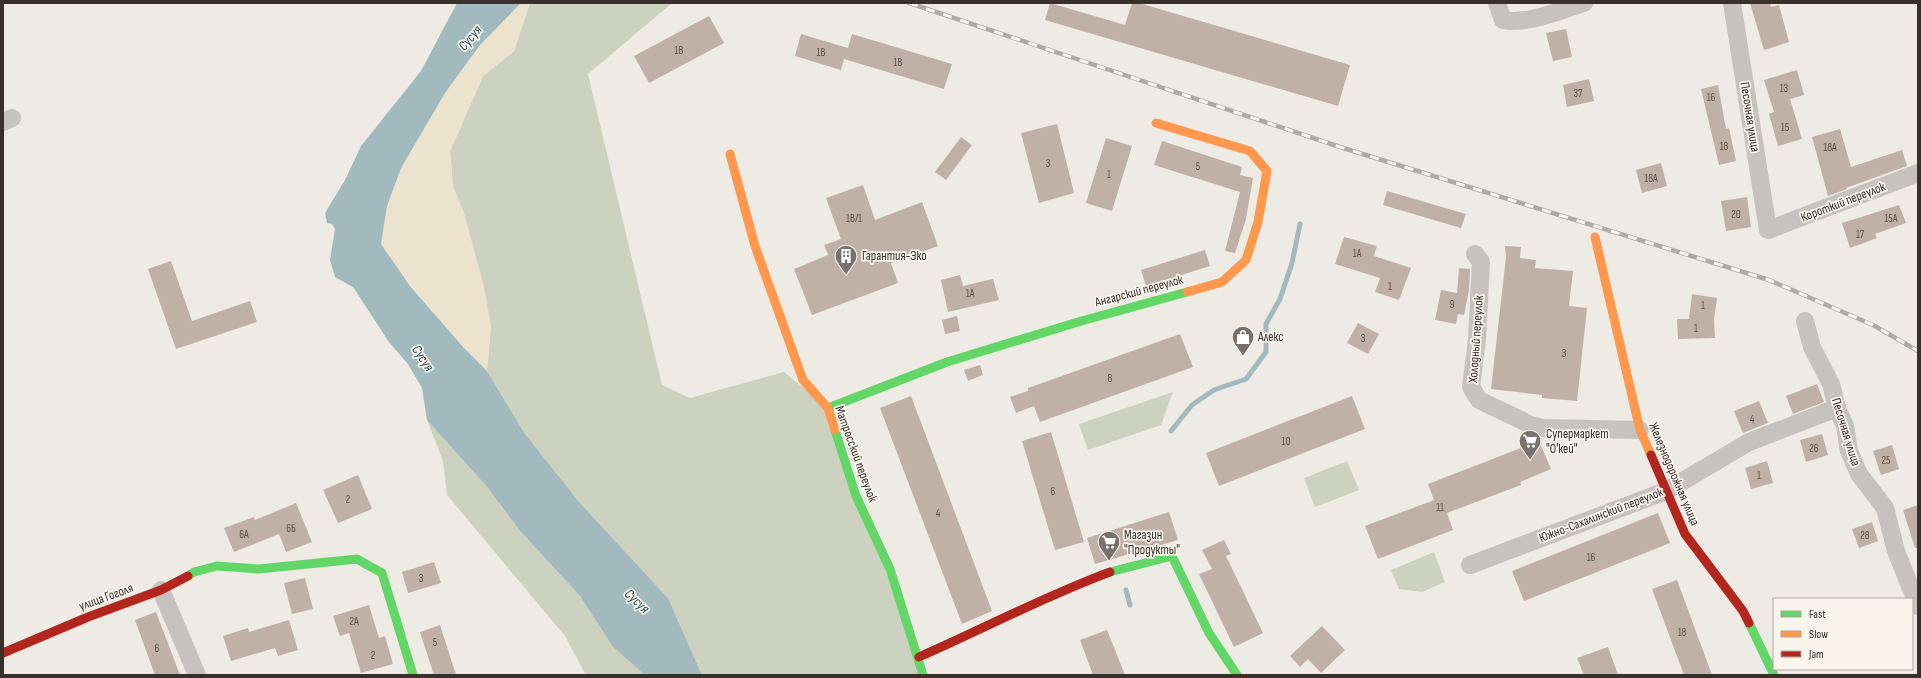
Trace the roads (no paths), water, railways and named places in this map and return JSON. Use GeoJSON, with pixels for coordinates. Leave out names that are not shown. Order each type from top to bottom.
{"type":"FeatureCollection","features":[{"type":"Feature","properties":{"kind":"street"},"geometry":{"type":"LineString","coordinates":[[1500,11],[1510,22],[1526,20],[1584,3]]}},
{"type":"Feature","properties":{"kind":"street","name":"Песочная улица"},"geometry":{"type":"LineString","coordinates":[[1732,3],[1768,230]]}},
{"type":"Feature","properties":{"kind":"street","name":"Ангарский переулок"},"geometry":{"type":"LineString","coordinates":[[828,408],[947,362],[1078,322],[1222,282],[1246,260],[1258,222],[1267,171],[1250,150],[1156,123]]}},
{"type":"Feature","properties":{"kind":"street","name":"Матросский переулок"},"geometry":{"type":"LineString","coordinates":[[730,154],[755,246],[803,380],[828,408],[856,496],[890,569],[923,675]]}},
{"type":"Feature","properties":{"kind":"street","name":"Короткий переулок"},"geometry":{"type":"LineString","coordinates":[[1768,230],[1918,173]]}},
{"type":"Feature","properties":{"kind":"street","name":"Железнодорожная улица"},"geometry":{"type":"LineString","coordinates":[[1594,238],[1640,430],[1684,534],[1743,611],[1773,671]]}},
{"type":"Feature","properties":{"kind":"street","name":"Холодный переулок"},"geometry":{"type":"LineString","coordinates":[[1475,254],[1481,262],[1477,339],[1471,387],[1479,400],[1530,425],[1543,428],[1640,430]]}},
{"type":"Feature","properties":{"kind":"street","name":"Песочная улица"},"geometry":{"type":"LineString","coordinates":[[1805,321],[1812,347],[1831,384],[1837,408],[1845,426],[1850,451],[1859,474],[1885,508],[1896,551],[1918,606]]}},
{"type":"Feature","properties":{"kind":"street","name":"Южно-Сахалинский переулок"},"geometry":{"type":"LineString","coordinates":[[1470,565],[1666,491],[1749,442],[1837,408]]}},
{"type":"Feature","properties":{"kind":"street"},"geometry":{"type":"LineString","coordinates":[[918,657],[989,626],[1062,590],[1113,571],[1172,556],[1209,633],[1237,675]]}},
{"type":"Feature","properties":{"kind":"street","name":"улица Гоголя"},"geometry":{"type":"LineString","coordinates":[[3,653],[88,617],[161,590],[194,572],[217,566],[259,569],[357,558],[382,573],[413,675]]}},
{"type":"Feature","properties":{"kind":"street"},"geometry":{"type":"LineString","coordinates":[[161,590],[197,675]]}},
{"type":"Feature","properties":{"kind":"water","name":"Сусуя"},"geometry":{"type":"Polygon","coordinates":[[[457,3],[521,3],[480,45],[445,93],[401,168],[387,206],[381,244],[410,286],[463,347],[487,371],[525,434],[580,503],[668,598],[702,675],[645,675],[613,647],[580,596],[521,532],[487,487],[427,420],[422,388],[408,364],[389,342],[353,287],[335,277],[330,260],[335,229],[332,224],[327,223],[325,213],[345,180],[361,146],[421,71],[457,3]]]}},
{"type":"Feature","properties":{"kind":"waterway"},"geometry":{"type":"LineString","coordinates":[[1171,431],[1192,405],[1214,390],[1246,379],[1266,352],[1266,324],[1280,299],[1292,263],[1300,224]]}},
{"type":"Feature","properties":{"kind":"waterway"},"geometry":{"type":"LineString","coordinates":[[1126,590],[1130,605]]}},
{"type":"Feature","properties":{"kind":"railway"},"geometry":{"type":"LineString","coordinates":[[909,3],[1340,147],[1769,280],[1873,325],[1918,351]]}},
{"type":"Feature","properties":{"kind":"place","name":"Гарантия-Эко"},"geometry":{"type":"Point","coordinates":[846,276]}},
{"type":"Feature","properties":{"kind":"place","name":"Алекс"},"geometry":{"type":"Point","coordinates":[1243,356]}},
{"type":"Feature","properties":{"kind":"place","name":"Супермаркет \"О'кей\""},"geometry":{"type":"Point","coordinates":[1530,460]}},
{"type":"Feature","properties":{"kind":"place","name":"Магазин \"Продукты\""},"geometry":{"type":"Point","coordinates":[1109,562]}}]}
